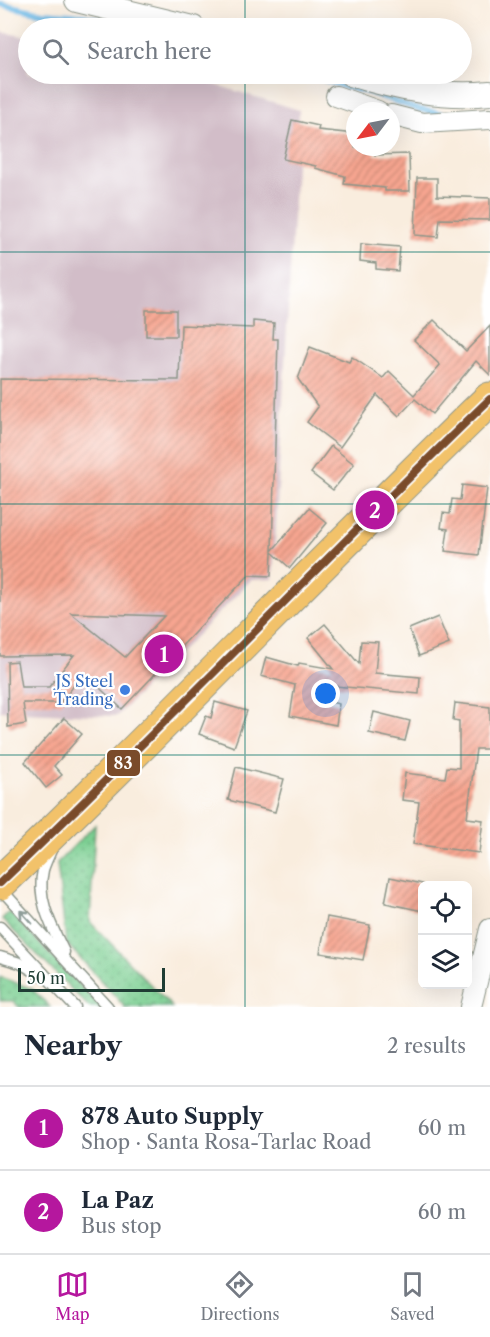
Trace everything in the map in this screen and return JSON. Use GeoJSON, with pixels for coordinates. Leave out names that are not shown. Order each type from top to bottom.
{"type":"FeatureCollection","features":[{"type":"Feature","properties":{"kind":"highway"},"geometry":{"type":"LineString","coordinates":[[0,883],[60,826],[375,510],[490,399]]}},
{"type":"Feature","properties":{"kind":"street"},"geometry":{"type":"LineString","coordinates":[[85,1],[153,18]]}},
{"type":"Feature","properties":{"kind":"street"},"geometry":{"type":"LineString","coordinates":[[390,84],[451,95],[490,93]]}},
{"type":"Feature","properties":{"kind":"street"},"geometry":{"type":"LineString","coordinates":[[336,96],[353,102]]}},
{"type":"Feature","properties":{"kind":"street"},"geometry":{"type":"LineString","coordinates":[[400,117],[422,123],[490,119]]}},
{"type":"Feature","properties":{"kind":"street"},"geometry":{"type":"LineString","coordinates":[[471,1007],[490,929]]}},
{"type":"Feature","properties":{"kind":"lane"},"geometry":{"type":"LineString","coordinates":[[60,826],[43,872],[42,890],[45,912],[69,963]]}},
{"type":"Feature","properties":{"kind":"lane"},"geometry":{"type":"LineString","coordinates":[[0,888],[108,1007]]}},
{"type":"Feature","properties":{"kind":"lane"},"geometry":{"type":"LineString","coordinates":[[0,927],[75,1007]]}},
{"type":"Feature","properties":{"kind":"lane"},"geometry":{"type":"LineString","coordinates":[[0,957],[20,963],[51,981]]}},
{"type":"Feature","properties":{"kind":"shaded area"},"geometry":{"type":"Polygon","coordinates":[[[0,32],[18,35],[18,84],[213,84],[299,110],[273,579],[251,580],[117,716],[0,711],[0,32]]]}},
{"type":"Feature","properties":{"kind":"green space"},"geometry":{"type":"Polygon","coordinates":[[[95,825],[90,922],[172,1007],[125,1007],[66,943],[57,863],[95,825]]]}},
{"type":"Feature","properties":{"kind":"green space"},"geometry":{"type":"Polygon","coordinates":[[[9,912],[101,1007],[89,1007],[2,919],[9,912]]]}},
{"type":"Feature","properties":{"kind":"green space"},"geometry":{"type":"Polygon","coordinates":[[[0,977],[32,989],[50,1007],[19,1007],[13,1001],[0,1001],[0,977]]]}},
{"type":"Feature","properties":{"kind":"building"},"geometry":{"type":"Polygon","coordinates":[[[292,120],[319,126],[318,130],[346,133],[346,156],[409,154],[410,191],[385,191],[385,188],[344,184],[345,176],[315,168],[316,166],[283,159],[292,120]]]}},
{"type":"Feature","properties":{"kind":"building"},"geometry":{"type":"Polygon","coordinates":[[[417,178],[437,178],[437,196],[490,198],[490,220],[440,219],[438,237],[415,235],[417,178]]]}},
{"type":"Feature","properties":{"kind":"building"},"geometry":{"type":"Polygon","coordinates":[[[361,244],[400,247],[398,271],[376,269],[376,263],[360,261],[361,244]]]}},
{"type":"Feature","properties":{"kind":"building"},"geometry":{"type":"Polygon","coordinates":[[[146,310],[176,310],[176,336],[146,336],[146,310]]]}},
{"type":"Feature","properties":{"kind":"building"},"geometry":{"type":"Polygon","coordinates":[[[434,320],[466,351],[490,326],[490,375],[476,361],[432,414],[415,399],[399,416],[377,395],[340,447],[307,422],[318,407],[298,379],[310,347],[349,362],[352,357],[383,378],[389,371],[414,395],[440,365],[414,340],[434,320]]]}},
{"type":"Feature","properties":{"kind":"building"},"geometry":{"type":"Polygon","coordinates":[[[253,321],[274,323],[273,339],[278,339],[272,551],[309,508],[327,523],[290,568],[272,552],[271,576],[249,575],[122,709],[84,673],[60,703],[23,703],[26,724],[8,727],[7,662],[17,661],[21,687],[49,687],[74,655],[0,656],[0,379],[179,380],[181,325],[253,328],[253,321]],[[71,613],[125,657],[164,616],[71,613]]]}},
{"type":"Feature","properties":{"kind":"building"},"geometry":{"type":"Polygon","coordinates":[[[331,446],[354,464],[333,490],[311,473],[331,446]]]}},
{"type":"Feature","properties":{"kind":"building"},"geometry":{"type":"Polygon","coordinates":[[[462,485],[487,488],[479,555],[445,551],[448,529],[441,528],[443,513],[450,514],[452,499],[460,500],[462,485]]]}},
{"type":"Feature","properties":{"kind":"building"},"geometry":{"type":"Polygon","coordinates":[[[438,617],[449,644],[419,656],[409,629],[438,617]]]}},
{"type":"Feature","properties":{"kind":"building"},"geometry":{"type":"Polygon","coordinates":[[[325,624],[359,664],[361,641],[378,642],[375,673],[420,677],[419,694],[325,685],[322,700],[339,704],[336,725],[290,716],[295,685],[261,676],[266,657],[298,666],[299,663],[333,669],[308,638],[325,624]]]}},
{"type":"Feature","properties":{"kind":"building"},"geometry":{"type":"Polygon","coordinates":[[[215,702],[247,711],[234,747],[199,734],[206,716],[211,718],[215,702]]]}},
{"type":"Feature","properties":{"kind":"building"},"geometry":{"type":"Polygon","coordinates":[[[455,703],[490,707],[490,749],[476,749],[467,818],[483,820],[479,853],[413,844],[419,802],[402,800],[405,773],[445,778],[447,767],[459,768],[459,721],[453,720],[455,703]]]}},
{"type":"Feature","properties":{"kind":"building"},"geometry":{"type":"Polygon","coordinates":[[[374,712],[410,721],[405,741],[369,733],[374,712]]]}},
{"type":"Feature","properties":{"kind":"building"},"geometry":{"type":"Polygon","coordinates":[[[64,718],[82,734],[54,766],[62,775],[46,788],[25,762],[64,718]]]}},
{"type":"Feature","properties":{"kind":"building"},"geometry":{"type":"Polygon","coordinates":[[[236,767],[284,779],[275,812],[228,800],[236,767]]]}},
{"type":"Feature","properties":{"kind":"building"},"geometry":{"type":"Polygon","coordinates":[[[390,877],[418,883],[418,910],[385,903],[390,877]]]}},
{"type":"Feature","properties":{"kind":"building"},"geometry":{"type":"Polygon","coordinates":[[[327,917],[370,925],[363,960],[320,953],[327,917]]]}},
{"type":"Feature","properties":{"kind":"waterway"},"geometry":{"type":"LineString","coordinates":[[0,4],[43,13],[94,18]]}},
{"type":"Feature","properties":{"kind":"waterway"},"geometry":{"type":"LineString","coordinates":[[336,84],[368,92],[417,109],[442,114]]}},
{"type":"Feature","properties":{"kind":"transit line","name":"83"},"geometry":{"type":"LineString","coordinates":[[0,883],[490,399]]}},
{"type":"Feature","properties":{"kind":"place","name":"La Paz"},"geometry":{"type":"Point","coordinates":[375,510]}},
{"type":"Feature","properties":{"kind":"place","name":"878 Auto Supply"},"geometry":{"type":"Point","coordinates":[164,654]}},
{"type":"Feature","properties":{"kind":"place","name":"JS Steel Trading"},"geometry":{"type":"Point","coordinates":[125,690]}}]}
